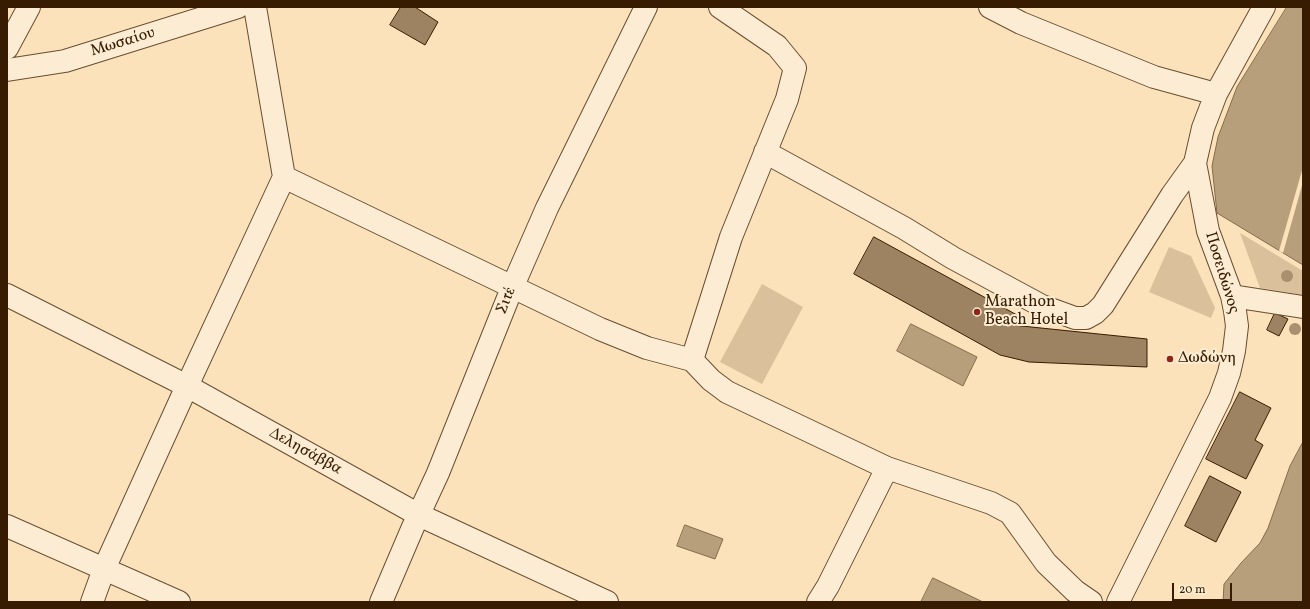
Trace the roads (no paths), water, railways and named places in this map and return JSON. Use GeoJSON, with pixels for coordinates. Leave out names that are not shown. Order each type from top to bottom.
{"type":"FeatureCollection","features":[{"type":"Feature","properties":{"kind":"street"},"geometry":{"type":"LineString","coordinates":[[7,48],[29,7]]}},
{"type":"Feature","properties":{"kind":"street","name":"Μωσαίου"},"geometry":{"type":"LineString","coordinates":[[7,70],[65,60],[238,7]]}},
{"type":"Feature","properties":{"kind":"street"},"geometry":{"type":"LineString","coordinates":[[92,602],[104,569],[284,177],[255,7]]}},
{"type":"Feature","properties":{"kind":"street","name":"Σιτέ"},"geometry":{"type":"LineString","coordinates":[[381,602],[438,473],[512,288],[547,208],[646,7]]}},
{"type":"Feature","properties":{"kind":"street"},"geometry":{"type":"LineString","coordinates":[[692,360],[732,237],[787,99],[795,68],[777,46],[720,7]]}},
{"type":"Feature","properties":{"kind":"street"},"geometry":{"type":"LineString","coordinates":[[990,7],[1021,23],[1154,77],[1216,94]]}},
{"type":"Feature","properties":{"kind":"street","name":"Ποσειδώνος"},"geometry":{"type":"LineString","coordinates":[[1118,602],[1220,398],[1229,373],[1236,339],[1237,326],[1235,311],[1232,296],[1206,225],[1196,164],[1203,128],[1216,94],[1264,7]]}},
{"type":"Feature","properties":{"kind":"street"},"geometry":{"type":"LineString","coordinates":[[765,152],[904,228],[953,258],[1042,306],[1075,318],[1086,318],[1095,313],[1103,305],[1172,195],[1196,164]]}},
{"type":"Feature","properties":{"kind":"street"},"geometry":{"type":"LineString","coordinates":[[284,177],[600,329],[647,348],[692,360],[711,380],[727,392],[888,468],[991,503],[1010,513],[1046,563],[1075,591],[1091,602]]}},
{"type":"Feature","properties":{"kind":"street","name":"Δελησάββα"},"geometry":{"type":"LineString","coordinates":[[7,295],[187,386],[419,515],[607,602]]}},
{"type":"Feature","properties":{"kind":"street"},"geometry":{"type":"LineString","coordinates":[[1232,296],[1303,307]]}},
{"type":"Feature","properties":{"kind":"street"},"geometry":{"type":"LineString","coordinates":[[818,602],[828,586],[888,468]]}},
{"type":"Feature","properties":{"kind":"street"},"geometry":{"type":"LineString","coordinates":[[7,526],[179,602]]}},
{"type":"Feature","properties":{"kind":"place","name":"Marathon Beach Hotel"},"geometry":{"type":"Point","coordinates":[977,312]}},
{"type":"Feature","properties":{"kind":"place","name":"Δωδώνη"},"geometry":{"type":"Point","coordinates":[1170,359]}}]}
